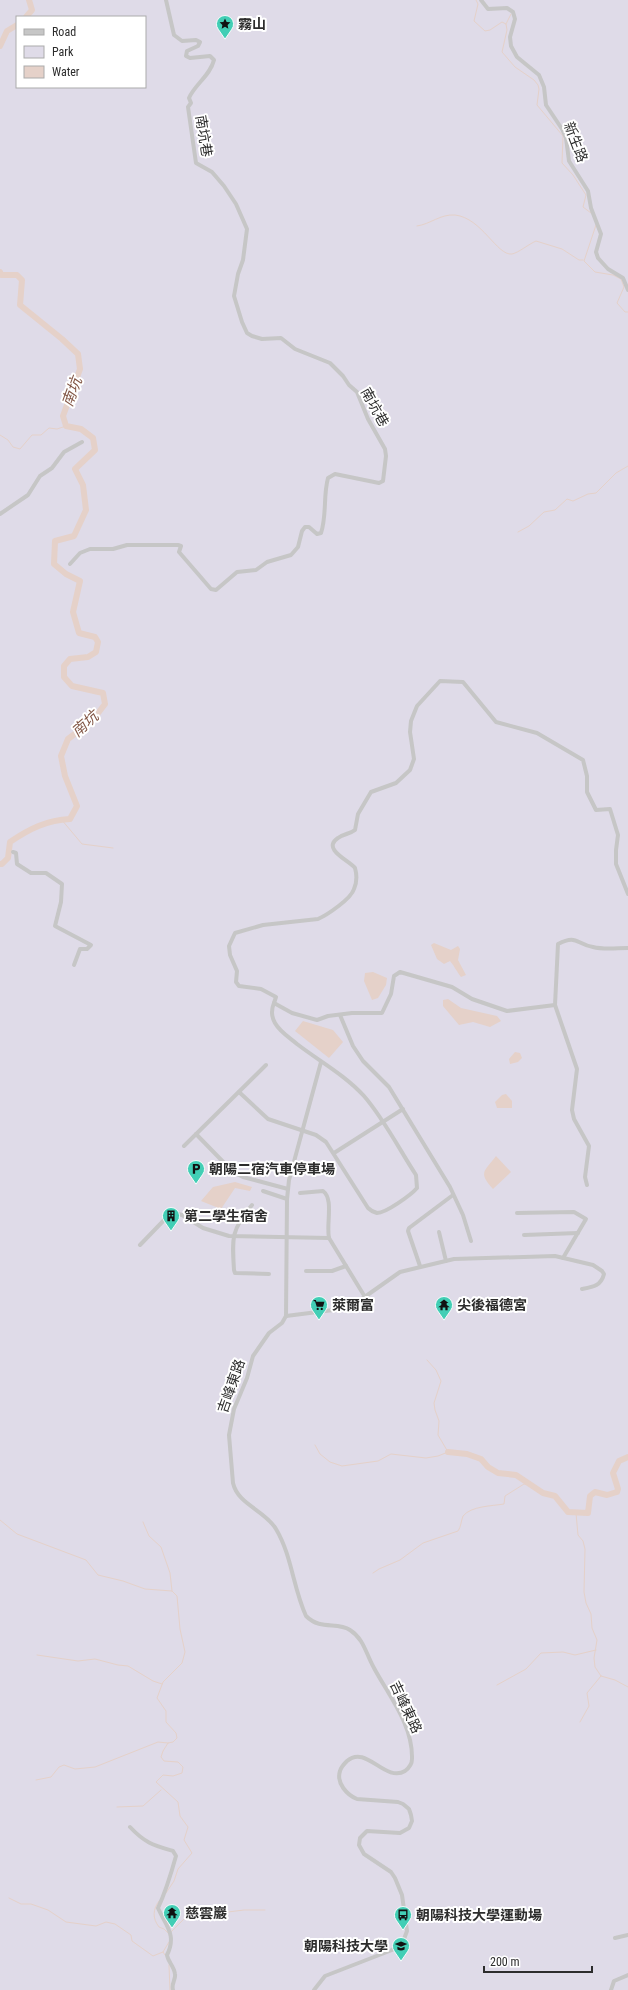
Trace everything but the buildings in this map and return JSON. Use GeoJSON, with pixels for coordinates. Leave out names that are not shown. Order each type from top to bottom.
{"type":"FeatureCollection","features":[{"type":"Feature","properties":{"kind":"street","name":"南坑巷"},"geometry":{"type":"LineString","coordinates":[[70,564],[80,552],[90,548],[113,549],[122,545],[178,545],[181,546],[179,552],[181,555],[189,562],[211,590],[216,590],[237,572],[256,570],[267,562],[291,555],[298,548],[302,531],[305,527],[309,527],[317,534],[321,534],[325,521],[326,506],[324,493],[328,478],[335,474],[354,476],[379,483],[383,481],[385,476],[385,449],[368,419],[357,392],[349,385],[343,376],[330,363],[295,350],[281,338],[262,339],[247,333],[234,296],[238,274],[243,260],[247,229],[236,204],[224,186],[212,172],[196,163],[188,107],[191,103],[189,98],[192,92],[206,76],[214,60],[210,56],[190,58],[186,56],[187,52],[198,46],[200,42],[196,40],[182,41],[174,35],[166,0]]}},
{"type":"Feature","properties":{"kind":"street","name":"新生路"},"geometry":{"type":"LineString","coordinates":[[481,0],[488,9],[507,8],[513,12],[515,19],[510,37],[511,46],[517,56],[539,75],[544,87],[546,105],[562,128],[566,138],[569,161],[588,191],[592,211],[601,234],[596,252],[598,258],[608,270],[623,278],[628,290]]}},
{"type":"Feature","properties":{"kind":"street"},"geometry":{"type":"LineString","coordinates":[[0,514],[28,496],[40,476],[52,468],[64,452],[82,442]]}},
{"type":"Feature","properties":{"kind":"street"},"geometry":{"type":"LineString","coordinates":[[239,1092],[268,1119],[321,1137],[334,1153],[366,1205],[372,1212],[382,1212],[408,1196],[417,1188],[416,1175],[363,1095],[341,1075],[321,1062],[282,1031],[275,1023],[271,1011],[276,997],[261,990],[239,986],[236,982],[237,971],[230,955],[229,946],[235,933],[263,925],[318,919],[326,915],[351,895],[357,878],[356,868],[336,853],[334,843],[338,838],[355,830],[358,814],[371,792],[396,783],[410,770],[414,760],[410,732],[411,721],[417,706],[440,681],[463,682],[496,722],[537,733],[584,760],[587,776],[587,792],[596,810],[610,809],[618,835],[616,864],[628,894]]}},
{"type":"Feature","properties":{"kind":"street"},"geometry":{"type":"LineString","coordinates":[[13,852],[16,853],[17,864],[30,873],[46,873],[62,884],[61,902],[55,926],[91,945],[87,949],[80,949],[74,965]]}},
{"type":"Feature","properties":{"kind":"street"},"geometry":{"type":"LineString","coordinates":[[587,1185],[586,1177],[589,1146],[574,1119],[572,1110],[577,1069],[555,1005],[558,944],[566,940],[574,939],[593,947],[628,948]]}},
{"type":"Feature","properties":{"kind":"street"},"geometry":{"type":"LineString","coordinates":[[274,1003],[292,1013],[313,1020],[352,1013],[382,1013],[390,994],[394,976],[400,972],[452,987],[472,999],[507,1012],[555,1005]]}},
{"type":"Feature","properties":{"kind":"street"},"geometry":{"type":"LineString","coordinates":[[340,1015],[356,1051],[363,1061],[389,1087],[403,1109],[463,1215],[471,1241]]}},
{"type":"Feature","properties":{"kind":"street"},"geometry":{"type":"LineString","coordinates":[[321,1062],[293,1163],[288,1189],[286,1316],[349,1308],[400,1272],[446,1261],[555,1256],[593,1265],[602,1271],[604,1274],[599,1284],[595,1287],[582,1289]]}},
{"type":"Feature","properties":{"kind":"street"},"geometry":{"type":"LineString","coordinates":[[184,1146],[266,1065]]}},
{"type":"Feature","properties":{"kind":"street"},"geometry":{"type":"LineString","coordinates":[[334,1153],[403,1109]]}},
{"type":"Feature","properties":{"kind":"street"},"geometry":{"type":"LineString","coordinates":[[196,1134],[233,1172],[243,1177],[288,1189]]}},
{"type":"Feature","properties":{"kind":"street"},"geometry":{"type":"LineString","coordinates":[[263,1191],[287,1199]]}},
{"type":"Feature","properties":{"kind":"street"},"geometry":{"type":"LineString","coordinates":[[300,1193],[323,1191],[327,1194],[329,1199],[327,1227],[329,1238],[365,1297]]}},
{"type":"Feature","properties":{"kind":"street"},"geometry":{"type":"LineString","coordinates":[[420,1266],[408,1231],[409,1228],[453,1196]]}},
{"type":"Feature","properties":{"kind":"street"},"geometry":{"type":"LineString","coordinates":[[252,1205],[236,1226],[233,1236],[235,1273],[269,1274]]}},
{"type":"Feature","properties":{"kind":"street"},"geometry":{"type":"LineString","coordinates":[[517,1213],[574,1212],[586,1219],[563,1258]]}},
{"type":"Feature","properties":{"kind":"street"},"geometry":{"type":"LineString","coordinates":[[140,1245],[168,1216],[175,1213],[182,1215],[203,1228],[233,1236],[329,1238]]}},
{"type":"Feature","properties":{"kind":"street"},"geometry":{"type":"LineString","coordinates":[[439,1232],[446,1261]]}},
{"type":"Feature","properties":{"kind":"street"},"geometry":{"type":"LineString","coordinates":[[524,1235],[578,1233]]}},
{"type":"Feature","properties":{"kind":"street"},"geometry":{"type":"LineString","coordinates":[[306,1271],[332,1271],[346,1266]]}},
{"type":"Feature","properties":{"kind":"street","name":"吉峰東路"},"geometry":{"type":"LineString","coordinates":[[286,1316],[282,1323],[269,1333],[253,1356],[247,1378],[234,1409],[229,1436],[235,1490],[243,1500],[265,1515],[276,1527],[288,1556],[306,1616],[312,1622],[347,1628],[361,1640],[373,1667],[398,1710],[410,1737],[412,1749],[412,1763],[403,1772],[390,1772],[360,1757],[353,1757],[347,1761],[339,1772],[342,1786],[351,1797],[364,1801],[386,1801],[403,1804],[409,1809],[412,1822],[405,1831],[400,1833],[367,1831],[360,1838],[359,1845],[364,1854],[391,1872],[396,1878],[402,1895],[407,1924],[404,1939],[392,1950],[325,1976],[314,1990]]}},
{"type":"Feature","properties":{"kind":"street"},"geometry":{"type":"LineString","coordinates":[[130,1827],[140,1838],[151,1845],[174,1851],[176,1856],[171,1877],[158,1908],[170,1931],[172,1940],[168,1958],[174,1967],[175,1976],[173,1990]]}},
{"type":"Feature","properties":{"kind":"street"},"geometry":{"type":"LineString","coordinates":[[616,1938],[628,1935]]}},
{"type":"Feature","properties":{"kind":"street"},"geometry":{"type":"LineString","coordinates":[[612,1990],[614,1981],[628,1975]]}},
{"type":"Feature","properties":{"kind":"green space"},"geometry":{"type":"Polygon","coordinates":[[[0,0],[628,0],[628,1990],[0,1990],[0,0]]]}},
{"type":"Feature","properties":{"kind":"water"},"geometry":{"type":"Polygon","coordinates":[[[434,943],[451,950],[458,946],[460,949],[458,960],[466,975],[461,977],[450,961],[444,964],[437,959],[431,945],[434,943]]]}},
{"type":"Feature","properties":{"kind":"water"},"geometry":{"type":"Polygon","coordinates":[[[373,972],[387,978],[386,985],[378,998],[372,1000],[364,981],[365,973],[373,972]]]}},
{"type":"Feature","properties":{"kind":"water"},"geometry":{"type":"Polygon","coordinates":[[[448,999],[461,1008],[497,1016],[501,1021],[490,1027],[473,1022],[459,1025],[443,1006],[443,1000],[448,999]]]}},
{"type":"Feature","properties":{"kind":"water"},"geometry":{"type":"Polygon","coordinates":[[[303,1021],[333,1030],[343,1042],[329,1058],[295,1031],[303,1021]]]}},
{"type":"Feature","properties":{"kind":"water"},"geometry":{"type":"Polygon","coordinates":[[[515,1052],[520,1053],[522,1058],[518,1062],[510,1064],[509,1059],[515,1052]]]}},
{"type":"Feature","properties":{"kind":"water"},"geometry":{"type":"Polygon","coordinates":[[[506,1094],[512,1101],[512,1108],[497,1108],[495,1102],[502,1095],[506,1094]]]}},
{"type":"Feature","properties":{"kind":"water"},"geometry":{"type":"Polygon","coordinates":[[[496,1156],[511,1172],[493,1189],[485,1179],[484,1172],[496,1156]]]}},
{"type":"Feature","properties":{"kind":"water"},"geometry":{"type":"Polygon","coordinates":[[[235,1182],[252,1187],[250,1191],[235,1188],[221,1209],[201,1201],[213,1187],[235,1182]]]}},
{"type":"Feature","properties":{"kind":"waterway","name":"南坑"},"geometry":{"type":"LineString","coordinates":[[27,16],[32,10],[29,0]]}},
{"type":"Feature","properties":{"kind":"waterway"},"geometry":{"type":"LineString","coordinates":[[476,0],[478,4],[474,21],[485,31],[490,30],[502,22],[506,24],[507,30],[502,52],[515,67],[534,80],[538,85],[537,105],[563,136],[562,163],[573,175],[586,195],[583,207],[591,213]]}},
{"type":"Feature","properties":{"kind":"waterway"},"geometry":{"type":"LineString","coordinates":[[506,24],[511,14]]}},
{"type":"Feature","properties":{"kind":"waterway","name":"南坑"},"geometry":{"type":"LineString","coordinates":[[0,46],[7,31],[16,26]]}},
{"type":"Feature","properties":{"kind":"waterway"},"geometry":{"type":"LineString","coordinates":[[417,226],[445,216],[455,215],[465,218],[473,223],[506,253],[512,254],[536,241],[562,249],[579,260],[583,260]]}},
{"type":"Feature","properties":{"kind":"waterway"},"geometry":{"type":"LineString","coordinates":[[596,225],[584,261],[595,272],[613,275],[621,279],[624,287],[617,303],[625,312],[628,312]]}},
{"type":"Feature","properties":{"kind":"waterway","name":"南坑"},"geometry":{"type":"LineString","coordinates":[[0,272],[1,275],[17,275],[22,280],[20,305],[78,354],[80,369],[63,416],[66,426],[81,429],[93,438],[95,450],[75,469],[83,485],[86,510],[74,536],[55,541],[54,564],[66,574],[80,581],[73,612],[79,633],[95,637],[98,642],[96,652],[88,657],[70,659],[64,666],[64,677],[72,686],[103,693],[105,704],[92,721],[68,739],[61,756],[65,776],[77,806],[70,819],[46,823],[17,837],[10,842],[8,858],[0,864]]}},
{"type":"Feature","properties":{"kind":"waterway"},"geometry":{"type":"LineString","coordinates":[[0,435],[8,440],[13,447],[20,449],[32,435],[41,435],[49,428],[57,429],[66,426]]}},
{"type":"Feature","properties":{"kind":"waterway"},"geometry":{"type":"LineString","coordinates":[[518,532],[529,526],[544,512],[555,510],[567,499],[573,501],[588,494],[596,493],[616,473],[628,466]]}},
{"type":"Feature","properties":{"kind":"waterway"},"geometry":{"type":"LineString","coordinates":[[61,819],[82,844],[113,848]]}},
{"type":"Feature","properties":{"kind":"waterway"},"geometry":{"type":"LineString","coordinates":[[315,1445],[320,1454],[330,1462],[342,1466],[378,1461],[391,1454],[426,1458],[438,1456],[448,1452],[438,1435],[439,1421],[434,1403],[441,1381],[436,1370],[427,1360]]}},
{"type":"Feature","properties":{"kind":"waterway"},"geometry":{"type":"LineString","coordinates":[[448,1452],[467,1454],[481,1459],[488,1467],[498,1473],[516,1475],[543,1493],[555,1496],[568,1512],[588,1513],[590,1496],[595,1492],[607,1495],[617,1492],[618,1489],[613,1473],[619,1461],[628,1457]]}},
{"type":"Feature","properties":{"kind":"waterway"},"geometry":{"type":"LineString","coordinates":[[373,1573],[400,1560],[423,1543],[458,1531],[463,1516],[471,1510],[504,1504],[505,1496],[524,1484],[532,1485]]}},
{"type":"Feature","properties":{"kind":"waterway"},"geometry":{"type":"LineString","coordinates":[[576,1513],[578,1535],[583,1541],[585,1549],[584,1592],[586,1603],[591,1614],[592,1628],[597,1640],[594,1658],[595,1667],[601,1676],[615,1680],[628,1687]]}},
{"type":"Feature","properties":{"kind":"waterway"},"geometry":{"type":"LineString","coordinates":[[0,1520],[17,1534],[86,1560],[98,1575],[123,1581],[145,1589],[172,1591],[177,1596],[180,1629],[185,1652],[182,1663],[163,1682],[157,1698],[166,1711],[166,1722],[176,1733],[177,1738],[173,1742],[168,1743],[161,1757],[164,1761],[178,1762],[183,1767],[182,1773],[173,1776],[163,1775],[156,1782],[178,1802],[180,1816],[188,1827],[184,1840],[192,1853],[178,1869],[174,1881],[166,1893]]}},
{"type":"Feature","properties":{"kind":"waterway"},"geometry":{"type":"LineString","coordinates":[[143,1522],[149,1536],[161,1547],[170,1573],[172,1591]]}},
{"type":"Feature","properties":{"kind":"waterway"},"geometry":{"type":"LineString","coordinates":[[497,1685],[526,1669],[541,1653],[563,1652],[575,1655],[596,1650]]}},
{"type":"Feature","properties":{"kind":"waterway"},"geometry":{"type":"LineString","coordinates":[[37,1655],[78,1661],[95,1659],[128,1666],[153,1681],[162,1684]]}},
{"type":"Feature","properties":{"kind":"waterway"},"geometry":{"type":"LineString","coordinates":[[580,1722],[589,1706],[587,1693],[601,1676]]}},
{"type":"Feature","properties":{"kind":"waterway"},"geometry":{"type":"LineString","coordinates":[[36,1780],[51,1777],[59,1767],[64,1765],[75,1769],[95,1767],[158,1742],[168,1743]]}},
{"type":"Feature","properties":{"kind":"waterway"},"geometry":{"type":"LineString","coordinates":[[117,1807],[143,1806],[161,1790]]}},
{"type":"Feature","properties":{"kind":"waterway"},"geometry":{"type":"LineString","coordinates":[[9,1898],[21,1904],[31,1904],[48,1910],[66,1922],[96,1926],[106,1922],[115,1924],[131,1935],[132,1941],[153,1956],[163,1952]]}},
{"type":"Feature","properties":{"kind":"waterway"},"geometry":{"type":"LineString","coordinates":[[159,1901],[155,1907],[154,1917],[159,1927],[168,1933]]}},
{"type":"Feature","properties":{"kind":"waterway"},"geometry":{"type":"LineString","coordinates":[[171,1932],[190,1913],[212,1916],[220,1913],[244,1910],[265,1910]]}},
{"type":"Feature","properties":{"kind":"waterway"},"geometry":{"type":"LineString","coordinates":[[165,1955],[163,1952],[169,1942]]}},
{"type":"Feature","properties":{"kind":"waterway"},"geometry":{"type":"LineString","coordinates":[[169,1965],[170,1990]]}},
{"type":"Feature","properties":{"kind":"place","name":"霧山"},"geometry":{"type":"Point","coordinates":[225,39]}},
{"type":"Feature","properties":{"kind":"place","name":"朝陽二宿汽車停車場"},"geometry":{"type":"Point","coordinates":[196,1184]}},
{"type":"Feature","properties":{"kind":"place","name":"第二學生宿舍"},"geometry":{"type":"Point","coordinates":[171,1231]}},
{"type":"Feature","properties":{"kind":"place","name":"萊爾富"},"geometry":{"type":"Point","coordinates":[319,1320]}},
{"type":"Feature","properties":{"kind":"place","name":"尖後福德宮"},"geometry":{"type":"Point","coordinates":[444,1320]}},
{"type":"Feature","properties":{"kind":"place","name":"慈雲巖"},"geometry":{"type":"Point","coordinates":[172,1928]}},
{"type":"Feature","properties":{"kind":"place","name":"朝陽科技大學運動場"},"geometry":{"type":"Point","coordinates":[403,1930]}},
{"type":"Feature","properties":{"kind":"place","name":"朝陽科技大學"},"geometry":{"type":"Point","coordinates":[401,1961]}}]}
